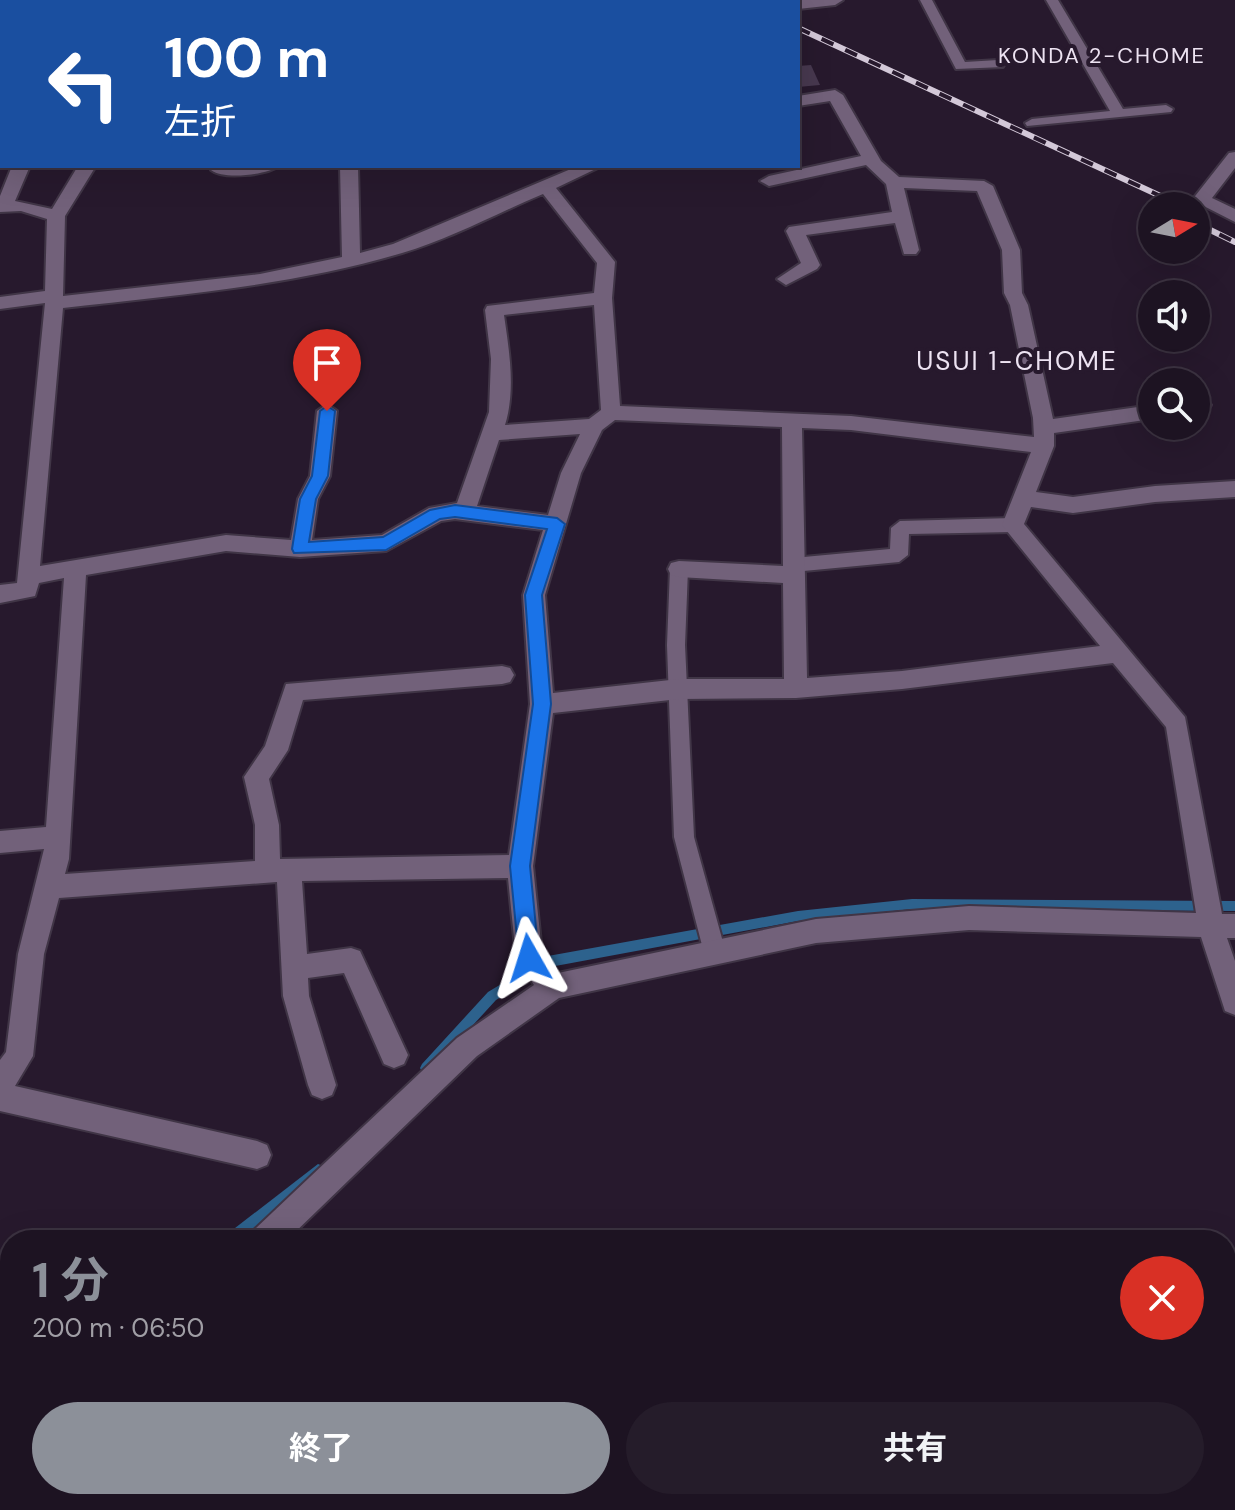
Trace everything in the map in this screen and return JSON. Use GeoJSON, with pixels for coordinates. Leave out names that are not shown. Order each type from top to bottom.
{"type":"FeatureCollection","features":[{"type":"Feature","properties":{"kind":"street"},"geometry":{"type":"LineString","coordinates":[[804,3],[835,0]]}},
{"type":"Feature","properties":{"kind":"street"},"geometry":{"type":"LineString","coordinates":[[800,101],[835,95],[871,159],[894,182],[910,250]]}},
{"type":"Feature","properties":{"kind":"street"},"geometry":{"type":"LineString","coordinates":[[1235,157],[1201,200],[1235,216]]}},
{"type":"Feature","properties":{"kind":"street"},"geometry":{"type":"LineString","coordinates":[[769,181],[871,159]]}},
{"type":"Feature","properties":{"kind":"street"},"geometry":{"type":"LineString","coordinates":[[20,168],[2,207],[22,206],[56,216]]}},
{"type":"Feature","properties":{"kind":"street"},"geometry":{"type":"LineString","coordinates":[[0,594],[27,590],[54,299],[56,216],[86,168]]}},
{"type":"Feature","properties":{"kind":"street"},"geometry":{"type":"LineString","coordinates":[[220,170],[245,168]]}},
{"type":"Feature","properties":{"kind":"street"},"geometry":{"type":"LineString","coordinates":[[349,168],[351,261]]}},
{"type":"Feature","properties":{"kind":"street"},"geometry":{"type":"LineString","coordinates":[[0,303],[260,280],[351,261],[399,248],[588,168]]}},
{"type":"Feature","properties":{"kind":"street"},"geometry":{"type":"LineString","coordinates":[[894,182],[984,186],[1011,250],[1013,293],[1019,305],[1044,437],[1013,525],[1177,724],[1223,927],[1235,1002]]}},
{"type":"Feature","properties":{"kind":"street"},"geometry":{"type":"LineString","coordinates":[[546,186],[606,262],[603,419],[571,473],[534,595],[542,704],[520,866],[529,958],[553,987]]}},
{"type":"Feature","properties":{"kind":"street"},"geometry":{"type":"LineString","coordinates":[[786,279],[811,265],[795,231],[902,216]]}},
{"type":"Feature","properties":{"kind":"street"},"geometry":{"type":"LineString","coordinates":[[464,512],[499,412],[501,359],[494,310],[603,298]]}},
{"type":"Feature","properties":{"kind":"street"},"geometry":{"type":"LineString","coordinates":[[300,549],[308,499],[320,476],[327,411]]}},
{"type":"Feature","properties":{"kind":"street"},"geometry":{"type":"LineString","coordinates":[[492,433],[603,419],[792,420],[1044,437],[1138,415]]}},
{"type":"Feature","properties":{"kind":"street"},"geometry":{"type":"LineString","coordinates":[[792,420],[796,688]]}},
{"type":"Feature","properties":{"kind":"street"},"geometry":{"type":"LineString","coordinates":[[1024,498],[1073,505],[1155,494],[1235,489]]}},
{"type":"Feature","properties":{"kind":"street"},"geometry":{"type":"LineString","coordinates":[[29,576],[226,543],[300,549],[386,543],[436,514],[464,512],[557,524]]}},
{"type":"Feature","properties":{"kind":"street"},"geometry":{"type":"LineString","coordinates":[[0,1084],[19,1056],[31,954],[56,859],[76,568]]}},
{"type":"Feature","properties":{"kind":"street"},"geometry":{"type":"LineString","coordinates":[[679,569],[793,570]]}},
{"type":"Feature","properties":{"kind":"street"},"geometry":{"type":"LineString","coordinates":[[542,704],[679,689],[796,688],[902,680],[1118,653]]}},
{"type":"Feature","properties":{"kind":"street"},"geometry":{"type":"LineString","coordinates":[[322,1085],[296,996],[279,871],[256,777],[276,750],[294,691],[502,675]]}},
{"type":"Feature","properties":{"kind":"street"},"geometry":{"type":"LineString","coordinates":[[0,842],[57,837]]}},
{"type":"Feature","properties":{"kind":"street"},"geometry":{"type":"LineString","coordinates":[[48,887],[279,871],[520,866]]}},
{"type":"Feature","properties":{"kind":"street"},"geometry":{"type":"LineString","coordinates":[[276,1230],[467,1047],[553,987],[816,931],[969,918],[1223,927]]}},
{"type":"Feature","properties":{"kind":"street"},"geometry":{"type":"LineString","coordinates":[[294,968],[351,960],[394,1055]]}},
{"type":"Feature","properties":{"kind":"street"},"geometry":{"type":"LineString","coordinates":[[0,1097],[257,1155]]}},
{"type":"Feature","properties":{"kind":"lane"},"geometry":{"type":"LineString","coordinates":[[926,0],[961,66],[998,64]]}},
{"type":"Feature","properties":{"kind":"lane"},"geometry":{"type":"LineString","coordinates":[[1052,0],[1119,114]]}},
{"type":"Feature","properties":{"kind":"lane"},"geometry":{"type":"LineString","coordinates":[[1032,123],[1166,109]]}},
{"type":"Feature","properties":{"kind":"lane"},"geometry":{"type":"LineString","coordinates":[[793,570],[899,555],[900,528],[1013,525]]}},
{"type":"Feature","properties":{"kind":"lane"},"geometry":{"type":"LineString","coordinates":[[679,569],[676,645],[684,837],[715,953]]}},
{"type":"Feature","properties":{"kind":"building"},"geometry":{"type":"Polygon","coordinates":[[[811,65],[820,85],[800,87],[800,66],[811,65]]]}},
{"type":"Feature","properties":{"kind":"waterway"},"geometry":{"type":"LineString","coordinates":[[426,1068],[492,996],[548,962],[798,916],[912,904],[1235,906]]}},
{"type":"Feature","properties":{"kind":"waterway"},"geometry":{"type":"LineString","coordinates":[[244,1230],[318,1171]]}},
{"type":"Feature","properties":{"kind":"railway"},"geometry":{"type":"LineString","coordinates":[[800,29],[1152,192]]}},
{"type":"Feature","properties":{"kind":"railway"},"geometry":{"type":"LineString","coordinates":[[1210,230],[1235,242]]}},
{"type":"Feature","properties":{"kind":"district","name":"KONDA 2-CHOME"},"geometry":{"type":"Point","coordinates":[1102,55]}},
{"type":"Feature","properties":{"kind":"district","name":"USUI 1-CHOME"},"geometry":{"type":"Point","coordinates":[1017,361]}},
{"type":"Feature","properties":{"kind":"route"},"geometry":{"type":"LineString","coordinates":[[327,411],[320,476],[308,499],[300,549],[386,543],[436,514],[455,511],[557,524],[534,595],[542,704],[520,866],[529,958]]}}]}
